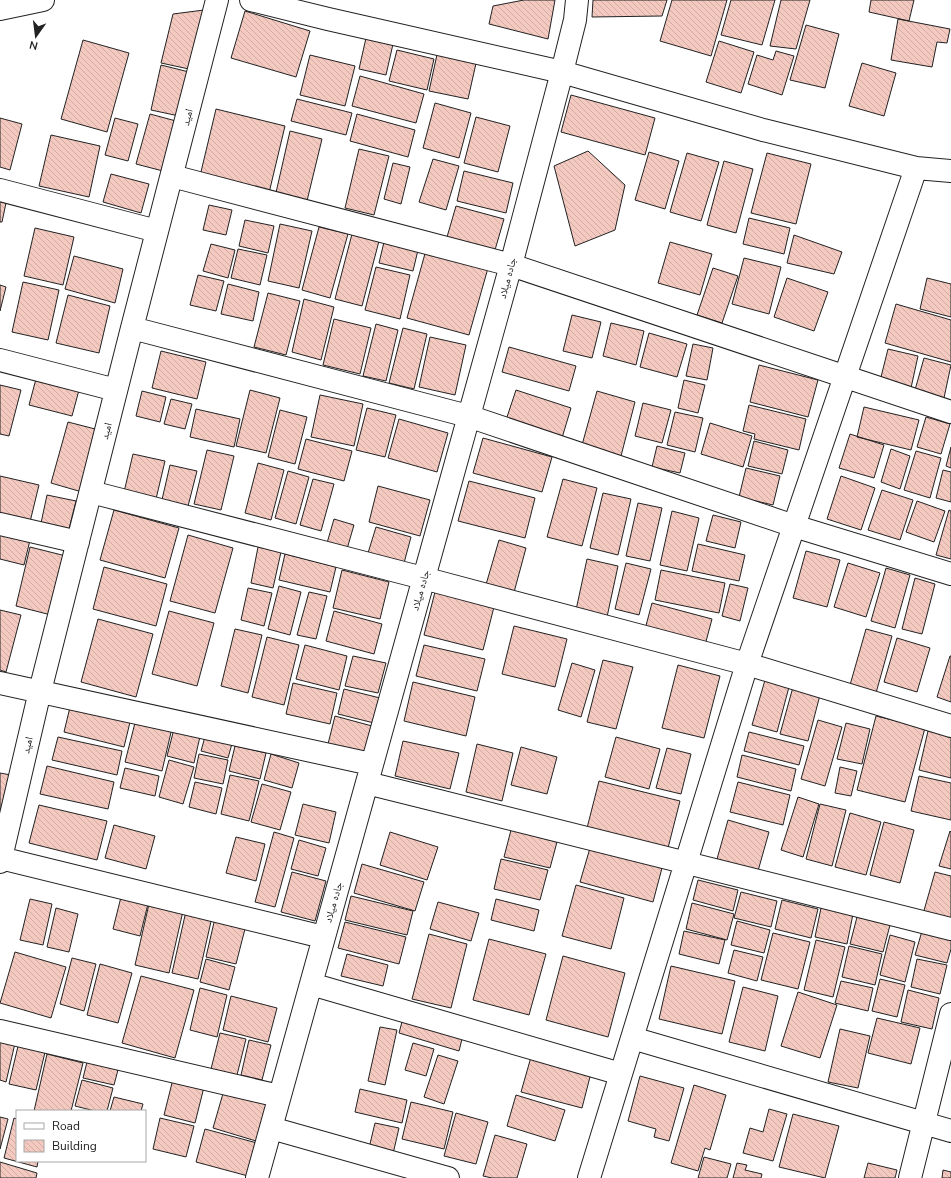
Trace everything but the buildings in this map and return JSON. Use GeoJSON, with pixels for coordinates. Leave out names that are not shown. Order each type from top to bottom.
{"type":"FeatureCollection","features":[{"type":"Feature","properties":{"kind":"street"},"geometry":{"type":"LineString","coordinates":[[0,9],[43,0]]}},
{"type":"Feature","properties":{"kind":"street","name":"امید"},"geometry":{"type":"LineString","coordinates":[[0,859],[40,691],[116,390],[217,0]]}},
{"type":"Feature","properties":{"kind":"street"},"geometry":{"type":"LineString","coordinates":[[251,0],[562,72],[763,130],[916,168],[951,171]]}},
{"type":"Feature","properties":{"kind":"street","name":"جاده میلاد"},"geometry":{"type":"LineString","coordinates":[[257,1178],[511,265],[562,72],[575,20],[578,0]]}},
{"type":"Feature","properties":{"kind":"street"},"geometry":{"type":"LineString","coordinates":[[589,1178],[747,664],[916,168]]}},
{"type":"Feature","properties":{"kind":"street"},"geometry":{"type":"LineString","coordinates":[[172,176],[511,265],[951,412]]}},
{"type":"Feature","properties":{"kind":"street"},"geometry":{"type":"LineString","coordinates":[[0,190],[157,231]]}},
{"type":"Feature","properties":{"kind":"street"},"geometry":{"type":"LineString","coordinates":[[132,328],[468,416],[794,526],[951,574]]}},
{"type":"Feature","properties":{"kind":"street"},"geometry":{"type":"LineString","coordinates":[[0,360],[116,390]]}},
{"type":"Feature","properties":{"kind":"street"},"geometry":{"type":"LineString","coordinates":[[91,492],[747,664],[951,726]]}},
{"type":"Feature","properties":{"kind":"street"},"geometry":{"type":"LineString","coordinates":[[0,524],[78,542]]}},
{"type":"Feature","properties":{"kind":"street"},"geometry":{"type":"LineString","coordinates":[[0,683],[40,691],[369,773],[685,863],[951,929]]}},
{"type":"Feature","properties":{"kind":"street"},"geometry":{"type":"LineString","coordinates":[[0,859],[323,937]]}},
{"type":"Feature","properties":{"kind":"street"},"geometry":{"type":"LineString","coordinates":[[311,984],[621,1074]]}},
{"type":"Feature","properties":{"kind":"street"},"geometry":{"type":"LineString","coordinates":[[910,1178],[951,1014]]}},
{"type":"Feature","properties":{"kind":"street"},"geometry":{"type":"LineString","coordinates":[[0,1031],[279,1096]]}},
{"type":"Feature","properties":{"kind":"street"},"geometry":{"type":"LineString","coordinates":[[632,1038],[951,1131]]}},
{"type":"Feature","properties":{"kind":"street"},"geometry":{"type":"LineString","coordinates":[[271,1128],[448,1178]]}}]}
